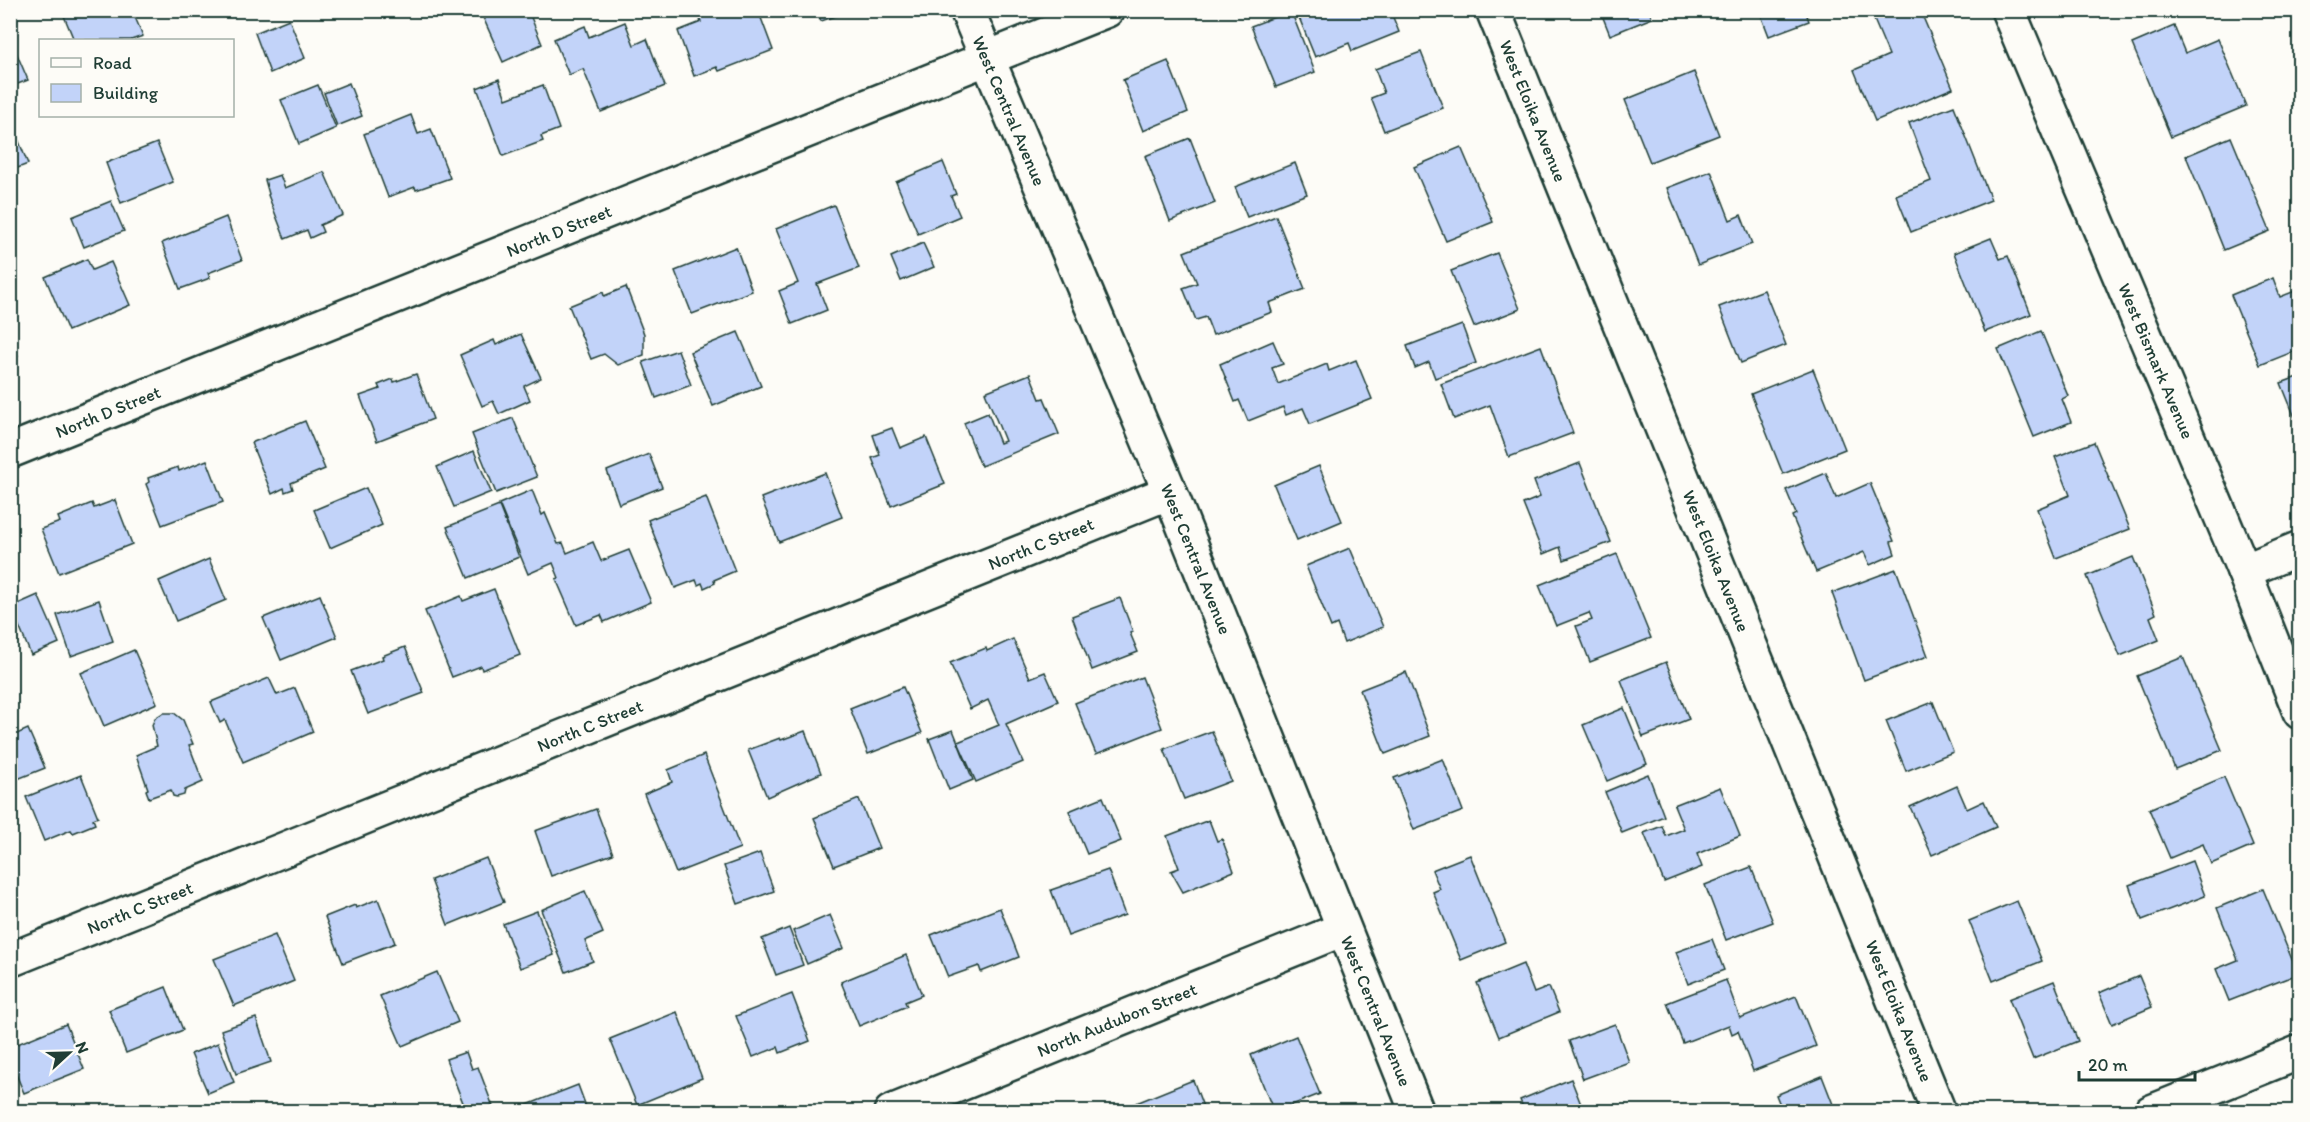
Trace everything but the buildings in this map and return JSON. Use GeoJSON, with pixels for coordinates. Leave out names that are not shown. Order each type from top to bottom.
{"type":"FeatureCollection","features":[{"type":"Feature","properties":{"kind":"street","name":"West Central Avenue"},"geometry":{"type":"LineString","coordinates":[[967,10],[1170,492],[1417,1112]]}},
{"type":"Feature","properties":{"kind":"street","name":"North D Street"},"geometry":{"type":"LineString","coordinates":[[10,451],[1107,10]]}},
{"type":"Feature","properties":{"kind":"street","name":"West Eloika Avenue"},"geometry":{"type":"LineString","coordinates":[[1493,10],[1940,1112]]}},
{"type":"Feature","properties":{"kind":"street","name":"West Bismark Avenue"},"geometry":{"type":"LineString","coordinates":[[2008,10],[2244,571],[2300,712]]}},
{"type":"Feature","properties":{"kind":"street","name":"North C Street"},"geometry":{"type":"LineString","coordinates":[[10,960],[1170,492]]}},
{"type":"Feature","properties":{"kind":"street"},"geometry":{"type":"LineString","coordinates":[[2244,571],[2300,548]]}},
{"type":"Feature","properties":{"kind":"street","name":"North Audubon Street"},"geometry":{"type":"LineString","coordinates":[[891,1112],[1343,929]]}},
{"type":"Feature","properties":{"kind":"street"},"geometry":{"type":"LineString","coordinates":[[2151,1112],[2300,1052]]}}]}
